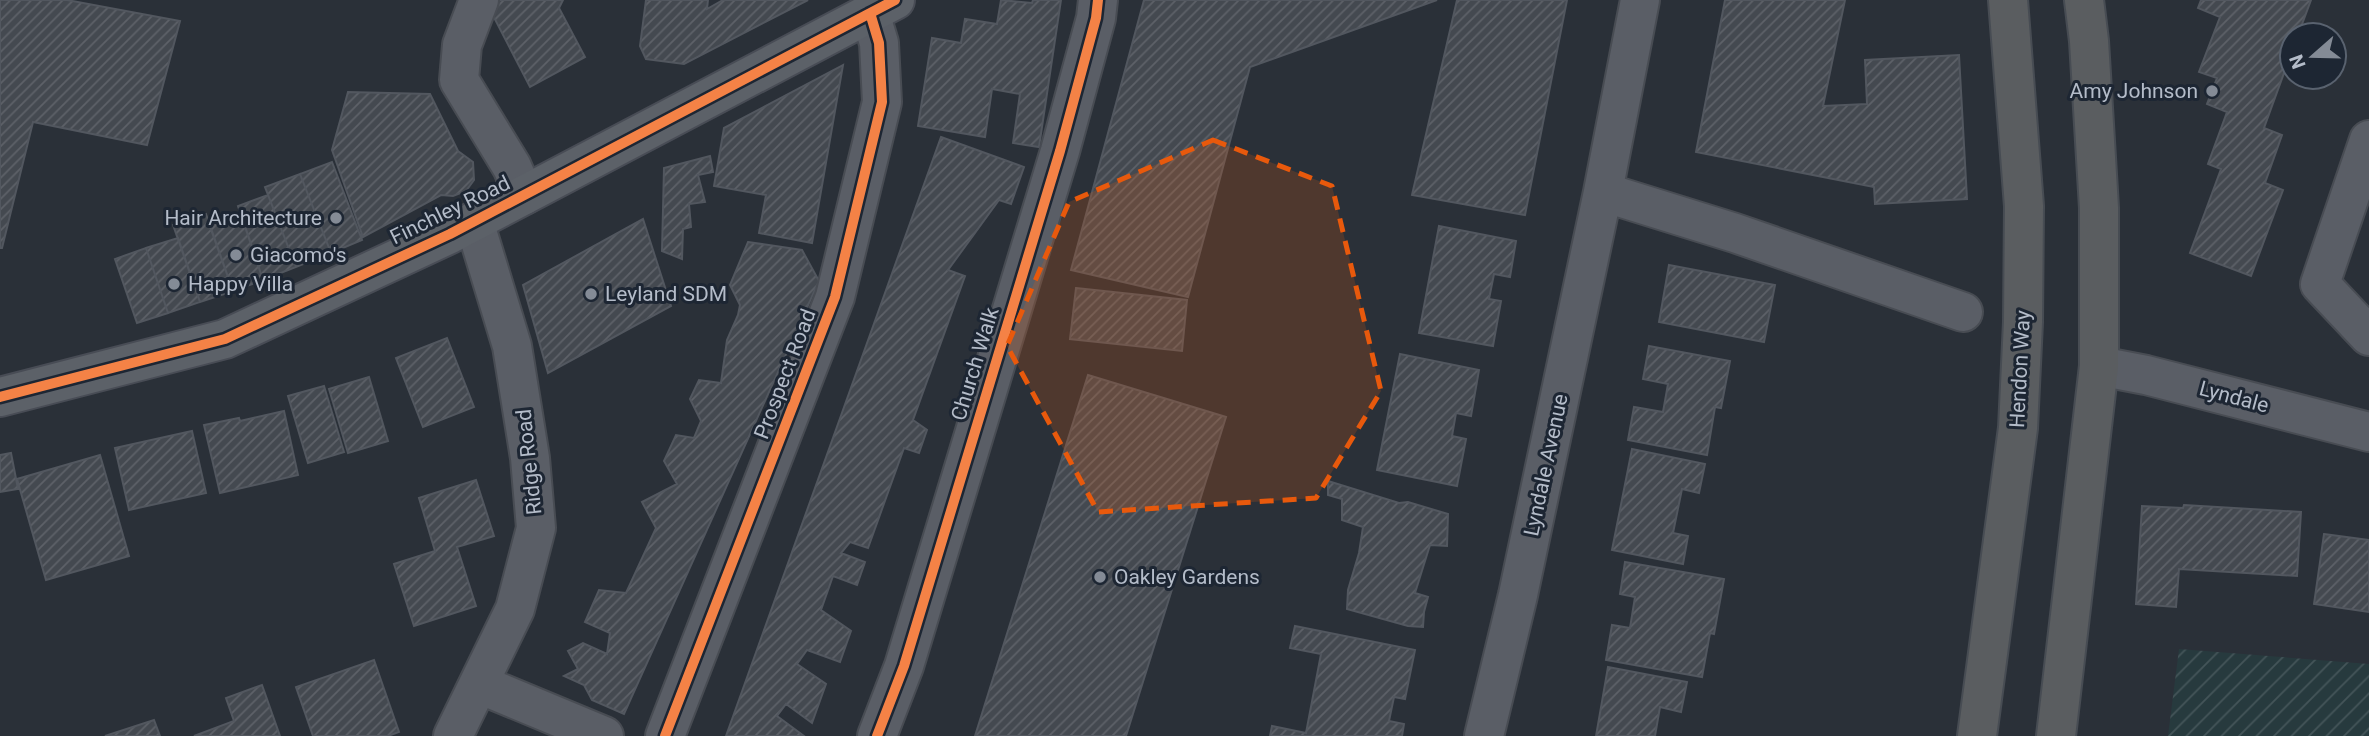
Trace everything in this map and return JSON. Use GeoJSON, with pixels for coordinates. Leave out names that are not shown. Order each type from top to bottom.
{"type":"FeatureCollection","features":[{"type":"Feature","properties":{"kind":"highway","name":"Hendon Way"},"geometry":{"type":"LineString","coordinates":[[1977,736],[2018,428],[2023,322],[2024,206],[2008,0]]}},
{"type":"Feature","properties":{"kind":"highway"},"geometry":{"type":"LineString","coordinates":[[2056,736],[2099,366],[2099,208],[2090,41],[2084,0]]}},
{"type":"Feature","properties":{"kind":"main road","name":"Finchley Road"},"geometry":{"type":"LineString","coordinates":[[0,397],[225,339],[524,195],[882,7]]}},
{"type":"Feature","properties":{"kind":"street"},"geometry":{"type":"LineString","coordinates":[[480,0],[462,45],[459,80],[512,167],[524,195]]}},
{"type":"Feature","properties":{"kind":"street","name":"Church Walk"},"geometry":{"type":"LineString","coordinates":[[877,736],[904,666],[1060,151],[1096,18],[1098,0]]}},
{"type":"Feature","properties":{"kind":"street","name":"Lyndale Avenue"},"geometry":{"type":"LineString","coordinates":[[1484,736],[1518,595],[1603,192],[1640,0]]}},
{"type":"Feature","properties":{"kind":"street","name":"Prospect Road"},"geometry":{"type":"LineString","coordinates":[[665,736],[835,298],[881,102],[879,43],[882,7]]}},
{"type":"Feature","properties":{"kind":"street"},"geometry":{"type":"LineString","coordinates":[[2369,141],[2320,284],[2369,336]]}},
{"type":"Feature","properties":{"kind":"street"},"geometry":{"type":"LineString","coordinates":[[1603,192],[1735,233],[1963,312]]}},
{"type":"Feature","properties":{"kind":"street","name":"Ridge Road"},"geometry":{"type":"LineString","coordinates":[[453,736],[515,608],[536,528],[529,447],[512,346],[474,220]]}},
{"type":"Feature","properties":{"kind":"street","name":"Lyndale"},"geometry":{"type":"LineString","coordinates":[[2099,366],[2146,374],[2369,432]]}},
{"type":"Feature","properties":{"kind":"street"},"geometry":{"type":"LineString","coordinates":[[480,684],[604,736]]}},
{"type":"Feature","properties":{"kind":"highlighted area"},"geometry":{"type":"Polygon","coordinates":[[[1213,140],[1332,186],[1381,391],[1316,498],[1098,512],[1007,346],[1069,202],[1213,140]]]}},
{"type":"Feature","properties":{"kind":"green space"},"geometry":{"type":"Polygon","coordinates":[[[2179,649],[2369,664],[2369,736],[2168,736],[2179,649]]]}},
{"type":"Feature","properties":{"kind":"building"},"geometry":{"type":"Polygon","coordinates":[[[0,0],[67,0],[180,21],[147,145],[33,122],[2,248],[0,248],[0,0]]]}},
{"type":"Feature","properties":{"kind":"building"},"geometry":{"type":"Polygon","coordinates":[[[488,0],[563,0],[559,8],[585,57],[530,87],[487,4],[488,0]]]}},
{"type":"Feature","properties":{"kind":"building"},"geometry":{"type":"Polygon","coordinates":[[[646,0],[708,0],[707,9],[723,0],[808,0],[684,64],[646,59],[640,46],[646,0]]]}},
{"type":"Feature","properties":{"kind":"building"},"geometry":{"type":"Polygon","coordinates":[[[1001,0],[1032,3],[1033,0],[1061,0],[1039,147],[1013,143],[1020,94],[992,89],[985,137],[918,126],[932,38],[961,43],[965,19],[997,24],[1001,0]]]}},
{"type":"Feature","properties":{"kind":"building"},"geometry":{"type":"Polygon","coordinates":[[[1144,0],[1437,0],[1250,67],[1188,297],[1071,270],[1144,0]]]}},
{"type":"Feature","properties":{"kind":"building"},"geometry":{"type":"Polygon","coordinates":[[[1457,0],[1567,0],[1525,215],[1412,195],[1457,0]]]}},
{"type":"Feature","properties":{"kind":"building"},"geometry":{"type":"Polygon","coordinates":[[[1725,0],[1845,0],[1823,106],[1867,104],[1865,60],[1959,55],[1967,199],[1875,204],[1874,187],[1696,152],[1725,0]]]}},
{"type":"Feature","properties":{"kind":"building"},"geometry":{"type":"Polygon","coordinates":[[[2201,0],[2311,0],[2303,21],[2278,21],[2278,90],[2264,128],[2282,135],[2265,183],[2283,190],[2251,276],[2190,253],[2221,169],[2208,164],[2227,112],[2207,104],[2217,78],[2199,72],[2220,17],[2198,8],[2201,0]]]}},
{"type":"Feature","properties":{"kind":"building"},"geometry":{"type":"Polygon","coordinates":[[[843,65],[812,243],[759,233],[766,195],[714,186],[724,128],[843,65]]]}},
{"type":"Feature","properties":{"kind":"building"},"geometry":{"type":"Polygon","coordinates":[[[348,92],[430,94],[458,151],[473,162],[474,180],[466,191],[453,196],[441,195],[363,237],[332,150],[348,92]]]}},
{"type":"Feature","properties":{"kind":"building"},"geometry":{"type":"Polygon","coordinates":[[[941,137],[1024,167],[1011,204],[999,200],[948,270],[965,276],[913,420],[927,430],[919,453],[904,448],[868,548],[850,542],[841,553],[865,562],[857,585],[833,576],[821,610],[851,631],[840,662],[807,650],[797,664],[826,684],[812,723],[786,704],[777,716],[804,736],[726,736],[941,137]]]}},
{"type":"Feature","properties":{"kind":"building"},"geometry":{"type":"Polygon","coordinates":[[[710,156],[713,172],[698,175],[705,202],[689,204],[691,227],[683,229],[682,259],[662,251],[664,168],[710,156]]]}},
{"type":"Feature","properties":{"kind":"building"},"geometry":{"type":"Polygon","coordinates":[[[332,162],[362,240],[331,253],[300,174],[332,162]]]}},
{"type":"Feature","properties":{"kind":"building"},"geometry":{"type":"Polygon","coordinates":[[[300,174],[331,253],[296,267],[265,187],[300,174]]]}},
{"type":"Feature","properties":{"kind":"building"},"geometry":{"type":"Polygon","coordinates":[[[268,195],[296,267],[263,280],[238,206],[268,195]]]}},
{"type":"Feature","properties":{"kind":"building"},"geometry":{"type":"Polygon","coordinates":[[[206,214],[233,291],[200,302],[173,225],[206,214]]]}},
{"type":"Feature","properties":{"kind":"building"},"geometry":{"type":"Polygon","coordinates":[[[241,214],[263,280],[233,291],[209,224],[241,214]]]}},
{"type":"Feature","properties":{"kind":"building"},"geometry":{"type":"Polygon","coordinates":[[[643,219],[671,306],[548,373],[523,285],[643,219]]]}},
{"type":"Feature","properties":{"kind":"building"},"geometry":{"type":"Polygon","coordinates":[[[1439,226],[1516,241],[1510,277],[1494,274],[1489,299],[1501,301],[1493,346],[1419,333],[1439,226]]]}},
{"type":"Feature","properties":{"kind":"building"},"geometry":{"type":"Polygon","coordinates":[[[178,238],[200,302],[168,313],[146,248],[178,238]]]}},
{"type":"Feature","properties":{"kind":"building"},"geometry":{"type":"Polygon","coordinates":[[[748,242],[802,250],[819,281],[624,714],[592,700],[584,685],[564,676],[578,669],[568,651],[583,643],[607,654],[610,633],[585,622],[599,590],[626,593],[656,528],[642,502],[677,484],[664,461],[676,435],[694,438],[701,421],[690,399],[699,380],[721,383],[727,340],[740,305],[730,285],[748,242]]]}},
{"type":"Feature","properties":{"kind":"building"},"geometry":{"type":"Polygon","coordinates":[[[146,248],[168,313],[137,323],[115,259],[146,248]]]}},
{"type":"Feature","properties":{"kind":"building"},"geometry":{"type":"Polygon","coordinates":[[[1669,265],[1775,285],[1764,342],[1659,322],[1669,265]]]}},
{"type":"Feature","properties":{"kind":"building"},"geometry":{"type":"Polygon","coordinates":[[[1076,288],[1187,300],[1182,351],[1070,339],[1076,288]]]}},
{"type":"Feature","properties":{"kind":"building"},"geometry":{"type":"Polygon","coordinates":[[[447,338],[474,407],[423,427],[396,358],[447,338]]]}},
{"type":"Feature","properties":{"kind":"building"},"geometry":{"type":"Polygon","coordinates":[[[1649,346],[1730,361],[1721,408],[1715,407],[1707,455],[1628,440],[1634,407],[1663,412],[1668,384],[1643,379],[1649,346]]]}},
{"type":"Feature","properties":{"kind":"building"},"geometry":{"type":"Polygon","coordinates":[[[1400,354],[1479,370],[1471,416],[1456,413],[1452,436],[1466,439],[1457,486],[1377,470],[1400,354]]]}},
{"type":"Feature","properties":{"kind":"building","name":"Oakley Gardens"},"geometry":{"type":"Polygon","coordinates":[[[1088,375],[1226,417],[1126,736],[975,736],[1088,375]]]}},
{"type":"Feature","properties":{"kind":"building"},"geometry":{"type":"Polygon","coordinates":[[[369,377],[388,441],[348,453],[329,389],[369,377]]]}},
{"type":"Feature","properties":{"kind":"building"},"geometry":{"type":"Polygon","coordinates":[[[324,386],[344,452],[308,463],[288,396],[324,386]]]}},
{"type":"Feature","properties":{"kind":"building"},"geometry":{"type":"Polygon","coordinates":[[[284,411],[298,475],[220,493],[204,425],[239,418],[240,421],[284,411]]]}},
{"type":"Feature","properties":{"kind":"building"},"geometry":{"type":"Polygon","coordinates":[[[192,431],[206,493],[129,510],[115,448],[192,431]]]}},
{"type":"Feature","properties":{"kind":"building"},"geometry":{"type":"Polygon","coordinates":[[[1632,449],[1705,464],[1699,493],[1682,489],[1673,533],[1688,536],[1683,564],[1612,550],[1632,449]]]}},
{"type":"Feature","properties":{"kind":"building"},"geometry":{"type":"Polygon","coordinates":[[[11,453],[18,489],[0,492],[0,455],[11,453]]]}},
{"type":"Feature","properties":{"kind":"building"},"geometry":{"type":"Polygon","coordinates":[[[100,455],[129,556],[46,580],[17,479],[100,455]]]}},
{"type":"Feature","properties":{"kind":"building"},"geometry":{"type":"Polygon","coordinates":[[[476,480],[494,536],[457,547],[476,606],[414,626],[394,564],[435,551],[419,498],[476,480]]]}},
{"type":"Feature","properties":{"kind":"building"},"geometry":{"type":"Polygon","coordinates":[[[1328,481],[1399,503],[1408,502],[1448,514],[1447,546],[1430,545],[1415,593],[1428,597],[1423,627],[1408,626],[1347,609],[1348,590],[1359,553],[1363,527],[1342,520],[1342,499],[1328,495],[1328,481]]]}},
{"type":"Feature","properties":{"kind":"building"},"geometry":{"type":"Polygon","coordinates":[[[2184,505],[2301,512],[2297,576],[2179,569],[2176,607],[2136,604],[2142,506],[2183,508],[2184,505]]]}},
{"type":"Feature","properties":{"kind":"building"},"geometry":{"type":"Polygon","coordinates":[[[2324,534],[2369,540],[2369,612],[2314,604],[2324,534]]]}},
{"type":"Feature","properties":{"kind":"building"},"geometry":{"type":"Polygon","coordinates":[[[1625,562],[1724,579],[1714,634],[1710,633],[1702,677],[1606,660],[1612,625],[1630,628],[1635,597],[1620,594],[1625,562]]]}},
{"type":"Feature","properties":{"kind":"building"},"geometry":{"type":"Polygon","coordinates":[[[1295,626],[1415,650],[1405,699],[1394,697],[1389,721],[1404,724],[1402,736],[1270,736],[1272,726],[1306,733],[1321,654],[1290,648],[1295,626]]]}},
{"type":"Feature","properties":{"kind":"building"},"geometry":{"type":"Polygon","coordinates":[[[374,660],[399,732],[388,736],[313,736],[296,687],[374,660]]]}},
{"type":"Feature","properties":{"kind":"building"},"geometry":{"type":"Polygon","coordinates":[[[1608,667],[1687,682],[1681,712],[1660,707],[1655,736],[1596,736],[1608,667]]]}},
{"type":"Feature","properties":{"kind":"building"},"geometry":{"type":"Polygon","coordinates":[[[262,685],[280,736],[194,736],[234,721],[226,698],[262,685]]]}},
{"type":"Feature","properties":{"kind":"building"},"geometry":{"type":"Polygon","coordinates":[[[154,720],[160,736],[105,736],[154,720]]]}},
{"type":"Feature","properties":{"kind":"cycle path"},"geometry":{"type":"LineString","coordinates":[[0,397],[225,339],[450,234],[895,0]]}},
{"type":"Feature","properties":{"kind":"cycle path"},"geometry":{"type":"LineString","coordinates":[[877,736],[904,666],[1060,151],[1096,18],[1098,0]]}},
{"type":"Feature","properties":{"kind":"cycle path"},"geometry":{"type":"LineString","coordinates":[[665,736],[835,297],[882,102],[879,43],[870,13]]}},
{"type":"Feature","properties":{"kind":"place","name":"Amy Johnson"},"geometry":{"type":"Point","coordinates":[2212,91]}},
{"type":"Feature","properties":{"kind":"place","name":"Hair Architecture"},"geometry":{"type":"Point","coordinates":[336,218]}},
{"type":"Feature","properties":{"kind":"place","name":"Giacomo's"},"geometry":{"type":"Point","coordinates":[236,255]}},
{"type":"Feature","properties":{"kind":"place","name":"Happy Villa"},"geometry":{"type":"Point","coordinates":[174,284]}},
{"type":"Feature","properties":{"kind":"place","name":"Leyland SDM"},"geometry":{"type":"Point","coordinates":[591,294]}},
{"type":"Feature","properties":{"kind":"place","name":"Oakley Gardens"},"geometry":{"type":"Point","coordinates":[1100,577]}}]}
